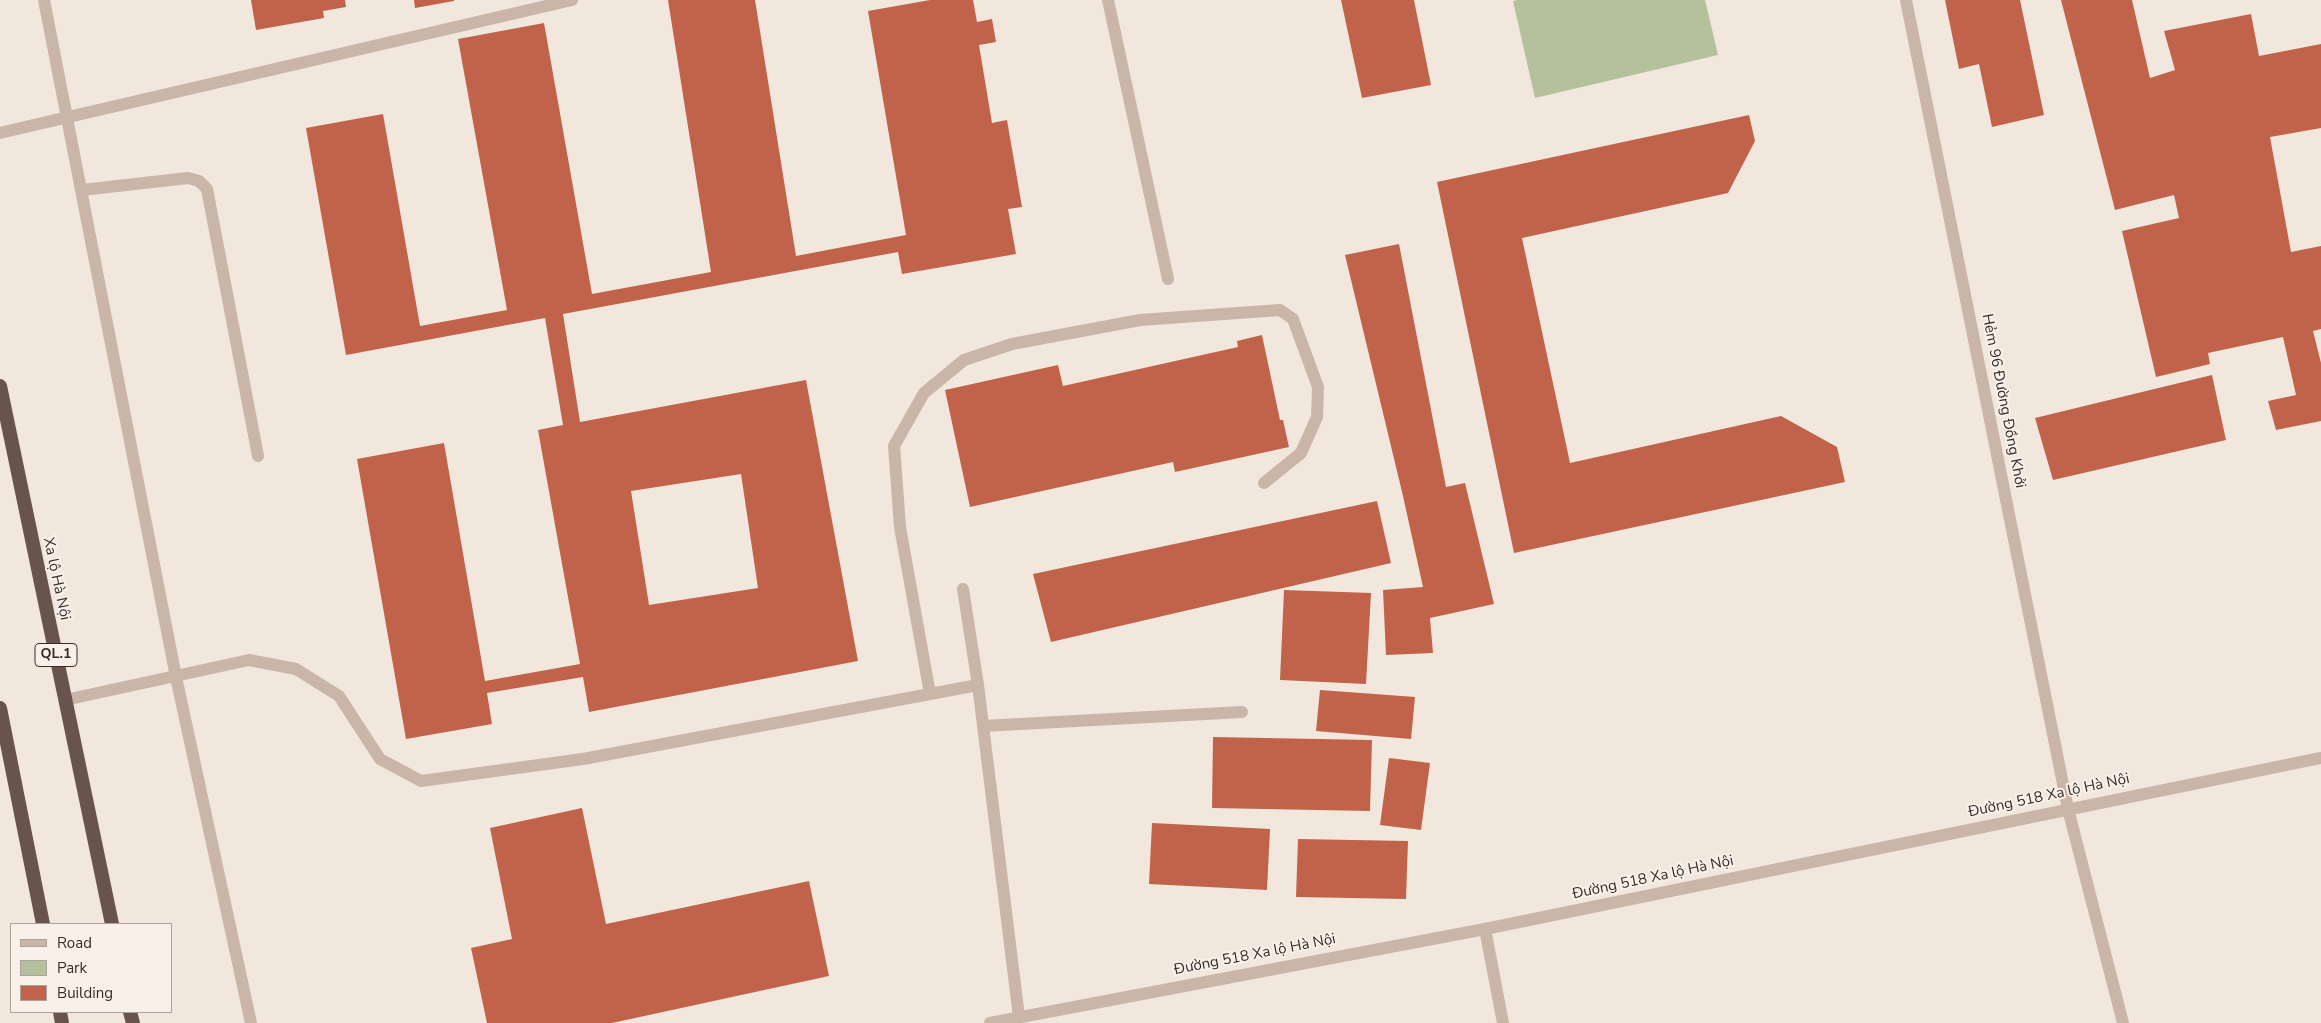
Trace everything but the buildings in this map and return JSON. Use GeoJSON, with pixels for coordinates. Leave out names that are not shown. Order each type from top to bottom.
{"type":"FeatureCollection","features":[{"type":"Feature","properties":{"kind":"highway","name":"Xa lộ Hà Nội"},"geometry":{"type":"LineString","coordinates":[[0,386],[112,923]]}},
{"type":"Feature","properties":{"kind":"highway"},"geometry":{"type":"LineString","coordinates":[[0,708],[43,923]]}},
{"type":"Feature","properties":{"kind":"street"},"geometry":{"type":"LineString","coordinates":[[44,0],[176,677],[251,1023]]}},
{"type":"Feature","properties":{"kind":"street"},"geometry":{"type":"LineString","coordinates":[[0,133],[572,0]]}},
{"type":"Feature","properties":{"kind":"street"},"geometry":{"type":"LineString","coordinates":[[1108,0],[1168,279]]}},
{"type":"Feature","properties":{"kind":"street","name":"Hẻm 96 Đường Đồng Khởi"},"geometry":{"type":"LineString","coordinates":[[1906,0],[2068,809],[2123,1023]]}},
{"type":"Feature","properties":{"kind":"street"},"geometry":{"type":"LineString","coordinates":[[82,190],[188,178],[199,181],[207,189],[258,456]]}},
{"type":"Feature","properties":{"kind":"street"},"geometry":{"type":"LineString","coordinates":[[930,694],[900,527],[894,446],[924,393],[964,360],[1012,344],[1140,320],[1280,310],[1293,319],[1318,387],[1317,417],[1301,452],[1264,483]]}},
{"type":"Feature","properties":{"kind":"street"},"geometry":{"type":"LineString","coordinates":[[963,589],[984,726],[1019,1017]]}},
{"type":"Feature","properties":{"kind":"street"},"geometry":{"type":"LineString","coordinates":[[65,700],[249,660],[296,669],[339,696],[380,759],[421,780],[583,759],[978,685]]}},
{"type":"Feature","properties":{"kind":"street"},"geometry":{"type":"LineString","coordinates":[[984,726],[1242,712]]}},
{"type":"Feature","properties":{"kind":"street","name":"Đường 518 Xa lộ Hà Nội"},"geometry":{"type":"LineString","coordinates":[[990,1023],[1484,929],[2321,758]]}},
{"type":"Feature","properties":{"kind":"street"},"geometry":{"type":"LineString","coordinates":[[1484,929],[1503,1023]]}},
{"type":"Feature","properties":{"kind":"green space"},"geometry":{"type":"Polygon","coordinates":[[[1705,0],[1718,55],[1535,98],[1513,1],[1705,0]]]}}]}
